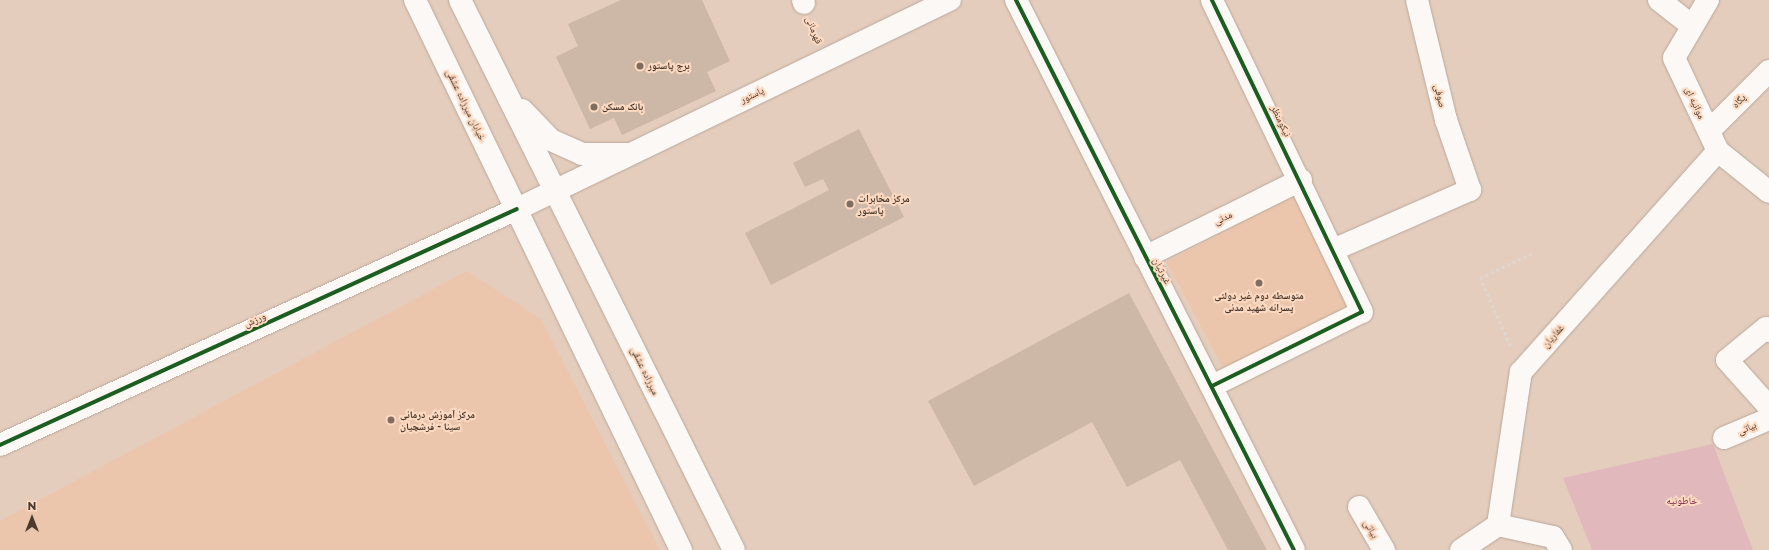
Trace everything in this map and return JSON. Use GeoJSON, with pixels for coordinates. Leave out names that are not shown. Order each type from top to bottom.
{"type":"FeatureCollection","features":[{"type":"Feature","properties":{"kind":"street","name":"خیابان میرزاده عشقی"},"geometry":{"type":"LineString","coordinates":[[415,0],[517,209]]}},
{"type":"Feature","properties":{"kind":"street"},"geometry":{"type":"LineString","coordinates":[[460,0],[555,191]]}},
{"type":"Feature","properties":{"kind":"street","name":"پاستور"},"geometry":{"type":"LineString","coordinates":[[555,191],[950,0]]}},
{"type":"Feature","properties":{"kind":"street","name":"غیرتیان"},"geometry":{"type":"LineString","coordinates":[[1016,0],[1294,550]]}},
{"type":"Feature","properties":{"kind":"street","name":"نیکومنظر"},"geometry":{"type":"LineString","coordinates":[[1212,0],[1301,180],[1362,312],[1212,386]]}},
{"type":"Feature","properties":{"kind":"street","name":"صوفی"},"geometry":{"type":"LineString","coordinates":[[1333,250],[1470,190],[1446,120],[1417,0]]}},
{"type":"Feature","properties":{"kind":"street"},"geometry":{"type":"LineString","coordinates":[[1659,0],[1691,25]]}},
{"type":"Feature","properties":{"kind":"street","name":"موانیه ای"},"geometry":{"type":"LineString","coordinates":[[1708,0],[1691,25],[1674,58],[1718,151],[1769,192]]}},
{"type":"Feature","properties":{"kind":"street","name":"پگاه"},"geometry":{"type":"LineString","coordinates":[[1709,131],[1769,71]]}},
{"type":"Feature","properties":{"kind":"street"},"geometry":{"type":"LineString","coordinates":[[502,86],[551,140],[582,154],[631,154]]}},
{"type":"Feature","properties":{"kind":"street","name":"غفاریان"},"geometry":{"type":"LineString","coordinates":[[1521,372],[1718,151]]}},
{"type":"Feature","properties":{"kind":"street","name":"مدنی"},"geometry":{"type":"LineString","coordinates":[[1145,257],[1301,180]]}},
{"type":"Feature","properties":{"kind":"street","name":"ورزش"},"geometry":{"type":"LineString","coordinates":[[0,445],[555,191]]}},
{"type":"Feature","properties":{"kind":"street","name":"میرزاده عشقی"},"geometry":{"type":"LineString","coordinates":[[555,191],[734,550]]}},
{"type":"Feature","properties":{"kind":"street"},"geometry":{"type":"LineString","coordinates":[[517,209],[681,550]]}},
{"type":"Feature","properties":{"kind":"street"},"geometry":{"type":"LineString","coordinates":[[1769,331],[1766,328],[1727,360],[1769,407]]}},
{"type":"Feature","properties":{"kind":"street"},"geometry":{"type":"LineString","coordinates":[[1498,525],[1521,372]]}},
{"type":"Feature","properties":{"kind":"street","name":"بیاتی"},"geometry":{"type":"LineString","coordinates":[[1724,438],[1769,418]]}},
{"type":"Feature","properties":{"kind":"street","name":"بیاتی"},"geometry":{"type":"LineString","coordinates":[[1359,507],[1384,550]]}},
{"type":"Feature","properties":{"kind":"street"},"geometry":{"type":"LineString","coordinates":[[1461,550],[1498,525],[1553,537],[1561,550]]}},
{"type":"Feature","properties":{"kind":"path"},"geometry":{"type":"LineString","coordinates":[[1521,372],[1480,278],[1533,253]]}},
{"type":"Feature","properties":{"kind":"shaded area","name":"متوسطه دوم غیر دولتی پسرانه شهید مدنی"},"geometry":{"type":"Polygon","coordinates":[[[1293,195],[1351,304],[1224,371],[1167,262],[1293,195]]]}},
{"type":"Feature","properties":{"kind":"shaded area","name":"مرکز آموزش درمانی سینا - فرشچیان"},"geometry":{"type":"Polygon","coordinates":[[[467,271],[541,319],[660,550],[0,550],[0,521],[467,271]]]}},
{"type":"Feature","properties":{"kind":"green space","name":"خاطونیه"},"geometry":{"type":"Polygon","coordinates":[[[1713,444],[1753,550],[1592,550],[1563,478],[1713,444]]]}},
{"type":"Feature","properties":{"kind":"building","name":"برج پاستور"},"geometry":{"type":"Polygon","coordinates":[[[621,0],[702,0],[730,61],[707,72],[716,91],[622,135],[614,118],[590,129],[556,57],[578,46],[568,24],[621,0]]]}},
{"type":"Feature","properties":{"kind":"building","name":"مرکز مخابرات پاستور"},"geometry":{"type":"Polygon","coordinates":[[[859,129],[904,217],[771,285],[745,233],[829,190],[823,179],[805,187],[793,163],[859,129]]]}},
{"type":"Feature","properties":{"kind":"building"},"geometry":{"type":"Polygon","coordinates":[[[1129,293],[1267,550],[1228,550],[1180,460],[1127,487],[1092,422],[974,486],[928,401],[1129,293]]]}},
{"type":"Feature","properties":{"kind":"cycle path"},"geometry":{"type":"LineString","coordinates":[[1016,0],[1294,550]]}},
{"type":"Feature","properties":{"kind":"cycle path"},"geometry":{"type":"LineString","coordinates":[[1212,0],[1362,312],[1212,386]]}},
{"type":"Feature","properties":{"kind":"cycle path"},"geometry":{"type":"LineString","coordinates":[[0,445],[517,209]]}},
{"type":"Feature","properties":{"kind":"place","name":"برج پاستور"},"geometry":{"type":"Point","coordinates":[640,66]}},
{"type":"Feature","properties":{"kind":"place","name":"بانک مسکن"},"geometry":{"type":"Point","coordinates":[594,107]}},
{"type":"Feature","properties":{"kind":"place","name":"مرکز مخابرات پاستور"},"geometry":{"type":"Point","coordinates":[850,204]}},
{"type":"Feature","properties":{"kind":"place","name":"متوسطه دوم غیر دولتی پسرانه شهید مدنی"},"geometry":{"type":"Point","coordinates":[1259,283]}},
{"type":"Feature","properties":{"kind":"place","name":"مرکز آموزش درمانی سینا - فرشچیان"},"geometry":{"type":"Point","coordinates":[391,420]}}]}
